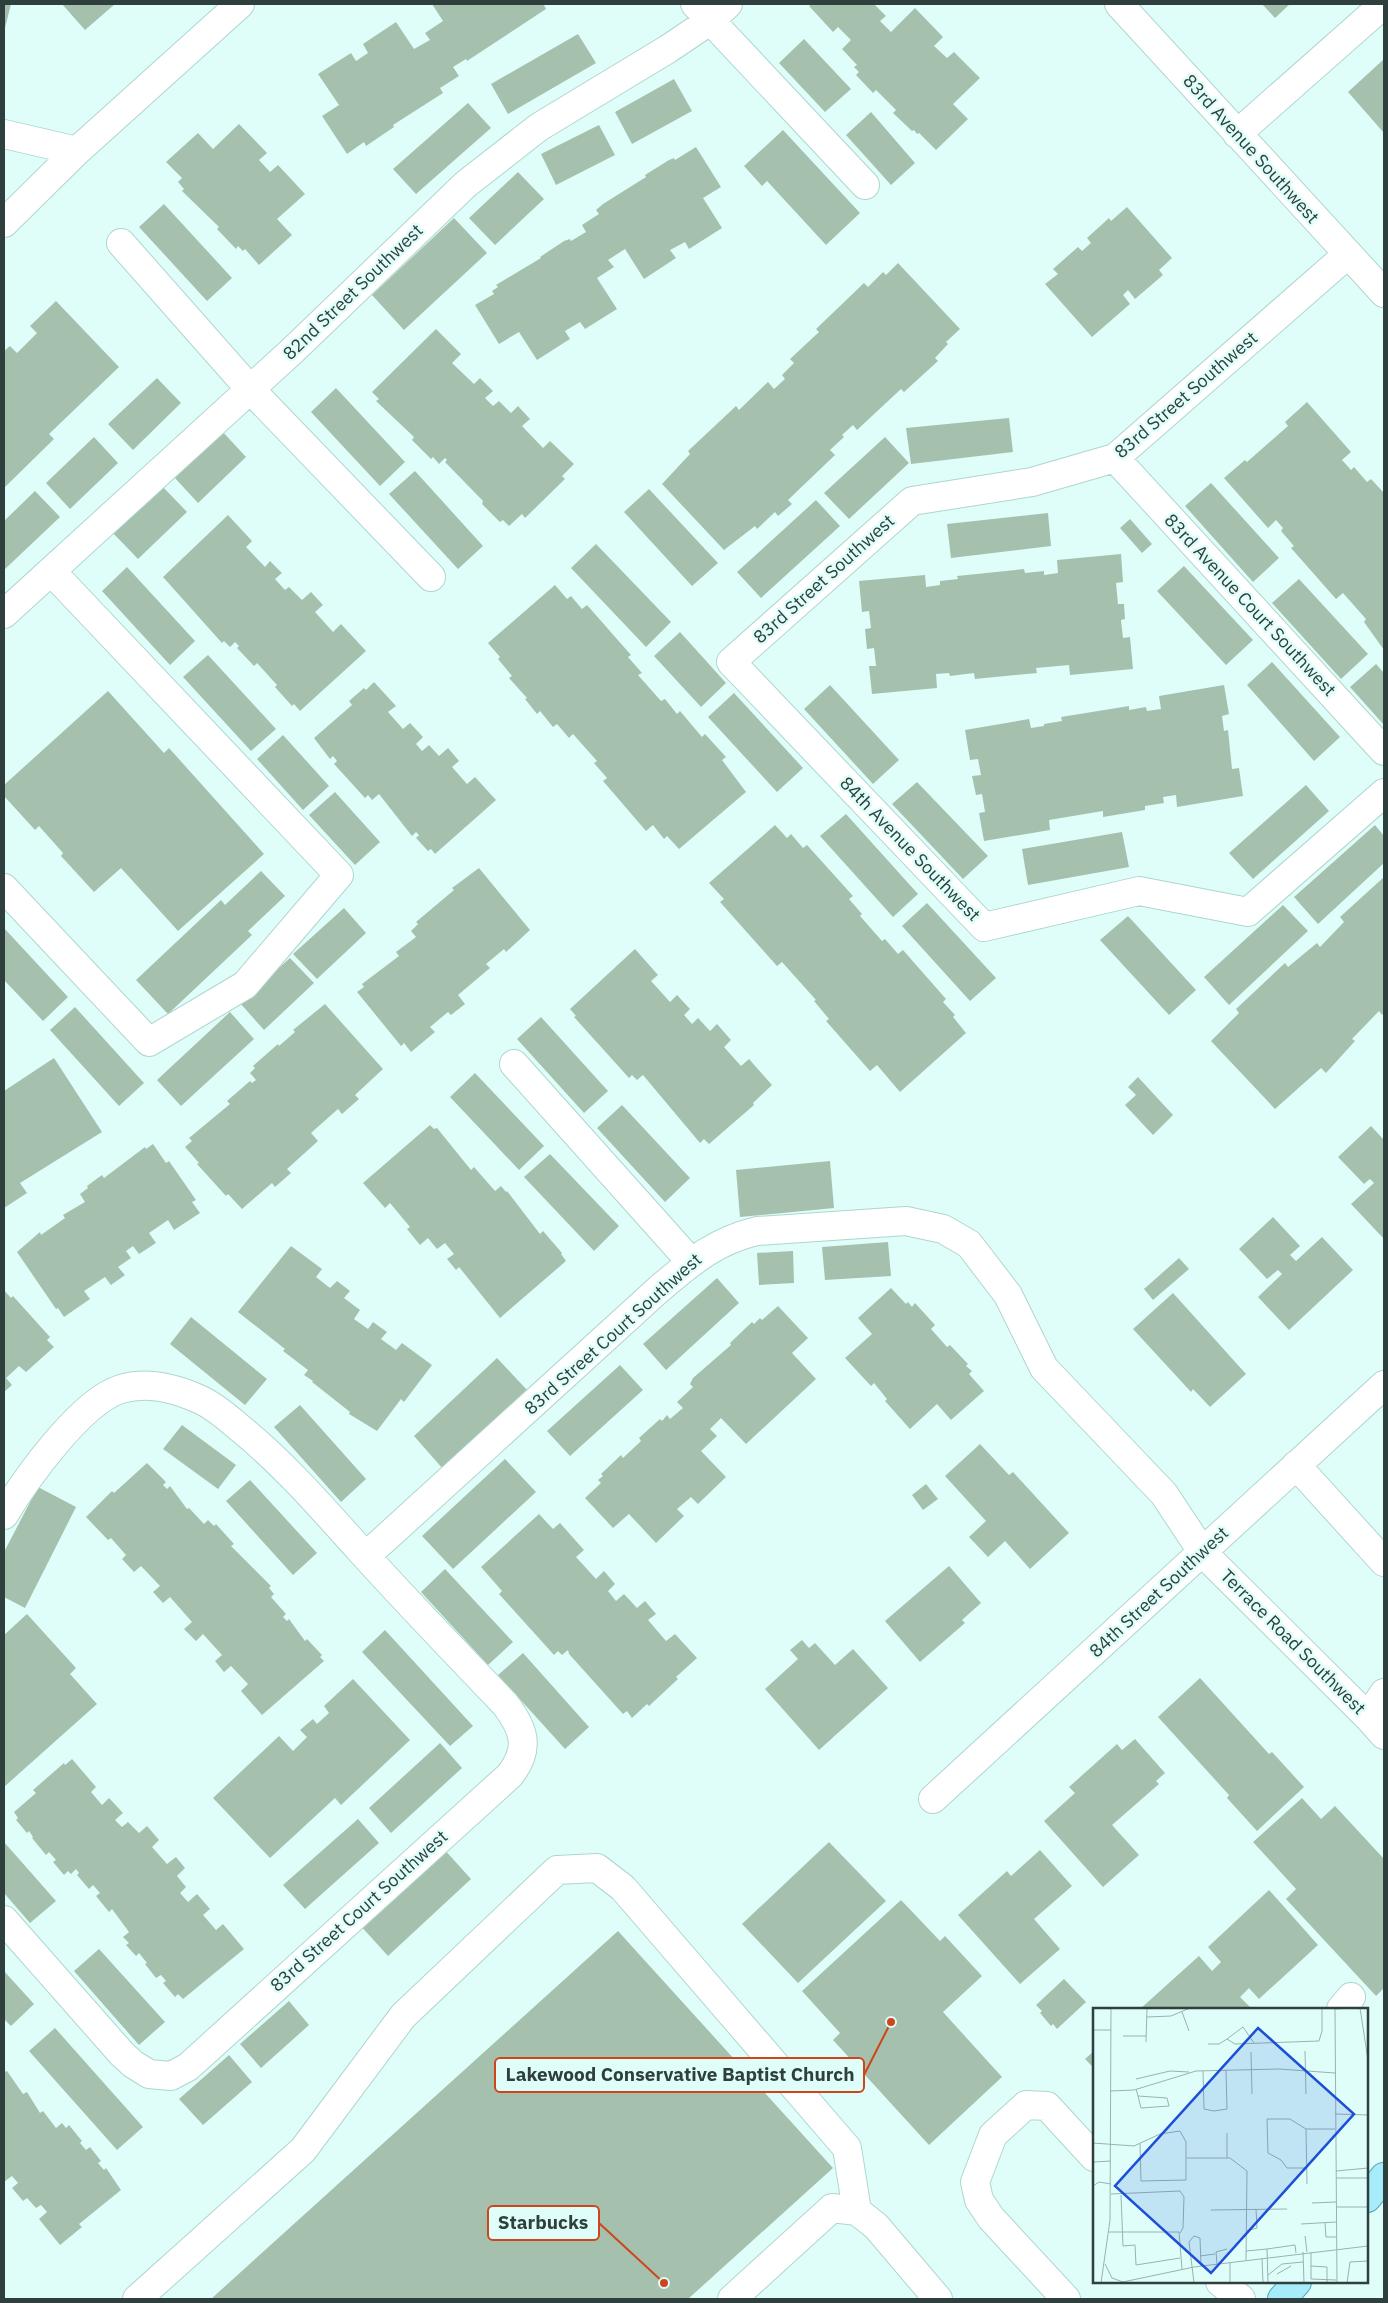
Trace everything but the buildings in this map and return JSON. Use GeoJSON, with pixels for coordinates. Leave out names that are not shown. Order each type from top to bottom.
{"type":"FeatureCollection","features":[{"type":"Feature","properties":{"kind":"main road"},"geometry":{"type":"LineString","coordinates":[[1282,2299],[1296,2283]]}},
{"type":"Feature","properties":{"kind":"street"},"geometry":{"type":"LineString","coordinates":[[4,224],[77,151],[240,4]]}},
{"type":"Feature","properties":{"kind":"street","name":"83rd Avenue Southwest"},"geometry":{"type":"LineString","coordinates":[[1119,4],[1384,293]]}},
{"type":"Feature","properties":{"kind":"street"},"geometry":{"type":"LineString","coordinates":[[1237,134],[1384,4]]}},
{"type":"Feature","properties":{"kind":"street"},"geometry":{"type":"LineString","coordinates":[[711,9],[865,185]]}},
{"type":"Feature","properties":{"kind":"street","name":"82nd Street Southwest"},"geometry":{"type":"LineString","coordinates":[[4,614],[250,388],[292,352],[466,184],[539,127],[668,49],[711,9]]}},
{"type":"Feature","properties":{"kind":"street"},"geometry":{"type":"LineString","coordinates":[[4,134],[77,151]]}},
{"type":"Feature","properties":{"kind":"street"},"geometry":{"type":"LineString","coordinates":[[121,243],[250,388],[431,577]]}},
{"type":"Feature","properties":{"kind":"street","name":"83rd Street Southwest"},"geometry":{"type":"LineString","coordinates":[[731,662],[912,501],[1032,482],[1115,458],[1348,254]]}},
{"type":"Feature","properties":{"kind":"street","name":"83rd Avenue Court Southwest"},"geometry":{"type":"LineString","coordinates":[[1115,458],[1384,751]]}},
{"type":"Feature","properties":{"kind":"street"},"geometry":{"type":"LineString","coordinates":[[4,888],[149,1042],[246,985],[339,875],[50,571]]}},
{"type":"Feature","properties":{"kind":"street","name":"84th Avenue Southwest"},"geometry":{"type":"LineString","coordinates":[[731,662],[984,927],[1139,891],[1248,912],[1384,793]]}},
{"type":"Feature","properties":{"kind":"street"},"geometry":{"type":"LineString","coordinates":[[514,1064],[691,1262]]}},
{"type":"Feature","properties":{"kind":"street","name":"83rd Street Court Southwest"},"geometry":{"type":"LineString","coordinates":[[366,1556],[691,1262],[728,1240],[757,1231],[906,1221],[943,1228],[969,1244],[1008,1294],[1044,1368]]}},
{"type":"Feature","properties":{"kind":"street","name":"Terrace Road Southwest"},"geometry":{"type":"LineString","coordinates":[[1044,1368],[1164,1494],[1204,1553],[1376,1726]]}},
{"type":"Feature","properties":{"kind":"street","name":"84th Street Southwest"},"geometry":{"type":"LineString","coordinates":[[933,1799],[1204,1553],[1296,1465],[1384,1385]]}},
{"type":"Feature","properties":{"kind":"street","name":"83rd Street Court Southwest"},"geometry":{"type":"LineString","coordinates":[[4,1515],[49,1451],[91,1408],[119,1390],[132,1387],[161,1387],[202,1401],[250,1436],[286,1468],[512,1713],[522,1735],[523,1748],[519,1762],[510,1775],[188,2067],[171,2076],[149,2074],[122,2054],[4,1920]]}},
{"type":"Feature","properties":{"kind":"street"},"geometry":{"type":"LineString","coordinates":[[1296,1465],[1384,1562]]}},
{"type":"Feature","properties":{"kind":"street"},"geometry":{"type":"LineString","coordinates":[[1376,1726],[1384,1693]]}},
{"type":"Feature","properties":{"kind":"street"},"geometry":{"type":"LineString","coordinates":[[137,2299],[303,2150],[403,2016],[557,1870],[597,1868],[623,1888],[847,2148],[856,2211]]}},
{"type":"Feature","properties":{"kind":"street"},"geometry":{"type":"LineString","coordinates":[[1066,2299],[991,2218],[979,2200],[975,2182],[993,2135],[1026,2105],[1047,2106],[1093,2156]]}},
{"type":"Feature","properties":{"kind":"street"},"geometry":{"type":"LineString","coordinates":[[732,2299],[832,2208],[856,2211],[876,2226],[938,2299]]}},
{"type":"Feature","properties":{"kind":"street"},"geometry":{"type":"LineString","coordinates":[[1221,2283],[1241,2299]]}},
{"type":"Feature","properties":{"kind":"place","name":"Lakewood Conservative Baptist Church"},"geometry":{"type":"Point","coordinates":[891,2022]}},
{"type":"Feature","properties":{"kind":"place","name":"Starbucks"},"geometry":{"type":"Point","coordinates":[664,2283]}}]}
